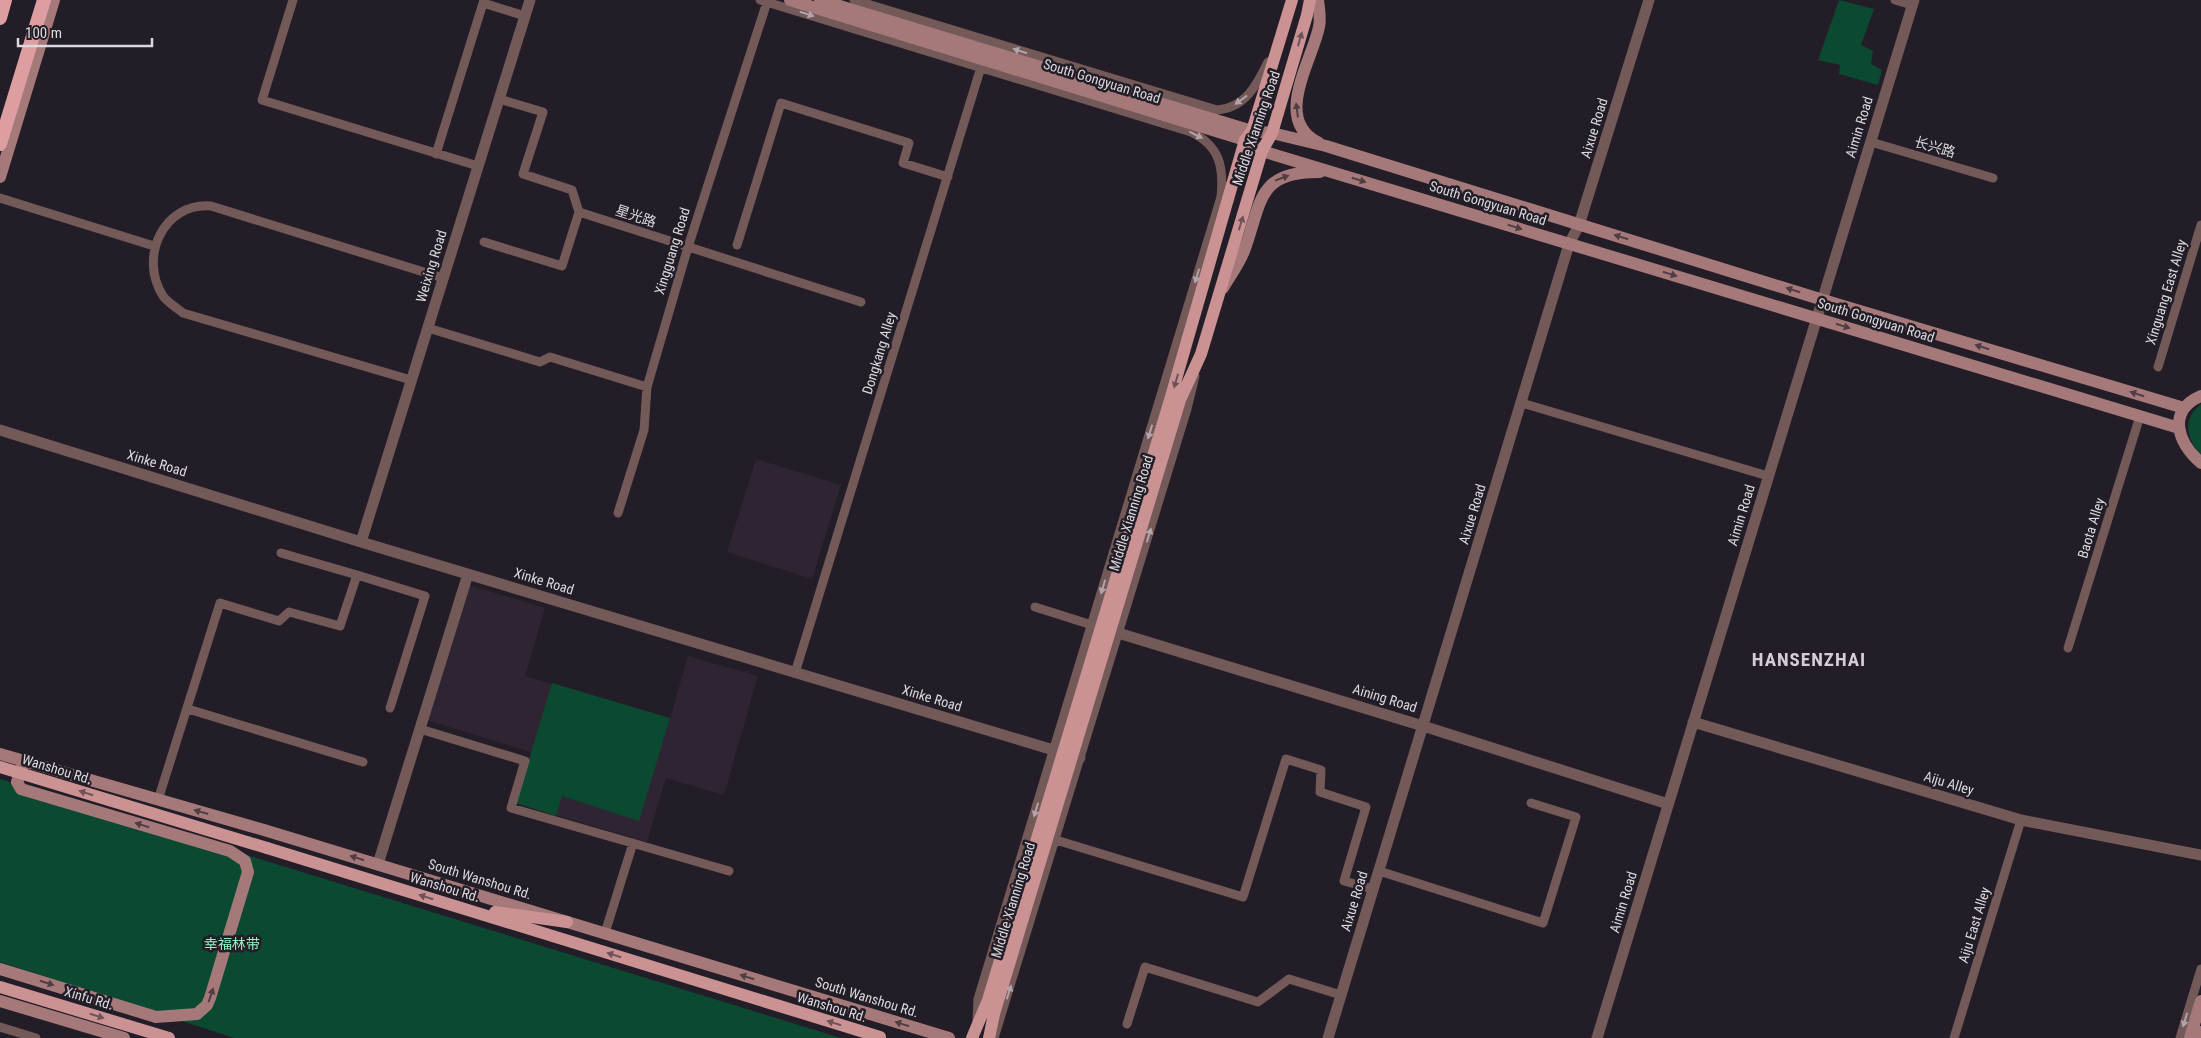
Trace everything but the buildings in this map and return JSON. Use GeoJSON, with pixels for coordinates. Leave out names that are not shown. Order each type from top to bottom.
{"type":"FeatureCollection","features":[{"type":"Feature","properties":{"kind":"highway"},"geometry":{"type":"LineString","coordinates":[[0,18],[5,0]]}},
{"type":"Feature","properties":{"kind":"highway"},"geometry":{"type":"LineString","coordinates":[[0,144],[44,0]]}},
{"type":"Feature","properties":{"kind":"main road"},"geometry":{"type":"LineString","coordinates":[[0,177],[54,0]]}},
{"type":"Feature","properties":{"kind":"main road","name":"South Gongyuan Road"},"geometry":{"type":"LineString","coordinates":[[790,0],[985,55]]}},
{"type":"Feature","properties":{"kind":"main road","name":"South Gongyuan Road"},"geometry":{"type":"LineString","coordinates":[[820,0],[985,55],[1248,136],[1272,133],[1326,146],[1823,300],[2184,408]]}},
{"type":"Feature","properties":{"kind":"main road","name":"Middle Xianning Road"},"geometry":{"type":"LineString","coordinates":[[1106,630],[1233,182],[1292,0]]}},
{"type":"Feature","properties":{"kind":"main road","name":"Middle Xianning Road"},"geometry":{"type":"LineString","coordinates":[[975,1033],[988,1000],[1180,400],[1201,354],[1262,151],[1272,133],[1310,0]]}},
{"type":"Feature","properties":{"kind":"main road"},"geometry":{"type":"LineString","coordinates":[[1318,0],[1319,25],[1295,106],[1300,123],[1308,136],[1326,146]]}},
{"type":"Feature","properties":{"kind":"main road","name":"South Gongyuan Road"},"geometry":{"type":"LineString","coordinates":[[1248,136],[1262,151],[2179,428]]}},
{"type":"Feature","properties":{"kind":"main road"},"geometry":{"type":"LineString","coordinates":[[1219,294],[1241,258],[1261,199],[1269,186],[1280,178],[1293,174],[1313,172],[1335,173]]}},
{"type":"Feature","properties":{"kind":"main road"},"geometry":{"type":"LineString","coordinates":[[2201,396],[2191,400],[2179,417],[2182,439],[2191,454],[2201,463]]}},
{"type":"Feature","properties":{"kind":"main road","name":"South Wanshou Rd."},"geometry":{"type":"LineString","coordinates":[[0,754],[378,864],[949,1038]]}},
{"type":"Feature","properties":{"kind":"main road","name":"Middle Xianning Road"},"geometry":{"type":"LineString","coordinates":[[989,1038],[994,1014],[1067,755]]}},
{"type":"Feature","properties":{"kind":"main road"},"geometry":{"type":"LineString","coordinates":[[0,969],[156,1017],[197,1014],[207,1006],[210,998],[248,872],[245,861],[239,855],[230,851],[20,789],[17,782],[24,761]]}},
{"type":"Feature","properties":{"kind":"main road","name":"Wanshou Rd."},"geometry":{"type":"LineString","coordinates":[[0,767],[880,1037]]}},
{"type":"Feature","properties":{"kind":"main road"},"geometry":{"type":"LineString","coordinates":[[457,907],[567,922]]}},
{"type":"Feature","properties":{"kind":"main road","name":"Xinfu Rd."},"geometry":{"type":"LineString","coordinates":[[0,987],[169,1038]]}},
{"type":"Feature","properties":{"kind":"main road"},"geometry":{"type":"LineString","coordinates":[[0,1000],[124,1038]]}},
{"type":"Feature","properties":{"kind":"main road"},"geometry":{"type":"LineString","coordinates":[[2190,1038],[2201,1002]]}},
{"type":"Feature","properties":{"kind":"main road"},"geometry":{"type":"LineString","coordinates":[[2199,1038],[2201,1032]]}},
{"type":"Feature","properties":{"kind":"street"},"geometry":{"type":"LineString","coordinates":[[293,0],[262,100],[478,166]]}},
{"type":"Feature","properties":{"kind":"street","name":"Weixing Road"},"geometry":{"type":"LineString","coordinates":[[361,542],[530,0]]}},
{"type":"Feature","properties":{"kind":"street"},"geometry":{"type":"LineString","coordinates":[[854,0],[985,55],[1200,136],[1208,142],[1218,156],[1222,176],[1221,197],[1106,630],[1067,755],[1056,840],[994,1038]]}},
{"type":"Feature","properties":{"kind":"street"},"geometry":{"type":"LineString","coordinates":[[765,1],[1217,110],[1232,107],[1248,96],[1258,82],[1277,46],[1286,0]]}},
{"type":"Feature","properties":{"kind":"street"},"geometry":{"type":"LineString","coordinates":[[1307,15],[1314,0]]}},
{"type":"Feature","properties":{"kind":"street","name":"Aixue Road"},"geometry":{"type":"LineString","coordinates":[[1328,1038],[1569,244],[1580,225],[1649,0]]}},
{"type":"Feature","properties":{"kind":"street"},"geometry":{"type":"LineString","coordinates":[[1895,0],[1913,2]]}},
{"type":"Feature","properties":{"kind":"street"},"geometry":{"type":"LineString","coordinates":[[436,154],[483,1],[525,16]]}},
{"type":"Feature","properties":{"kind":"street","name":"Xingguang Road"},"geometry":{"type":"LineString","coordinates":[[618,513],[644,430],[646,387],[765,1]]}},
{"type":"Feature","properties":{"kind":"street","name":"Aimin Road"},"geometry":{"type":"LineString","coordinates":[[1597,1038],[1913,2]]}},
{"type":"Feature","properties":{"kind":"street","name":"Dongkang Alley"},"geometry":{"type":"LineString","coordinates":[[795,673],[985,55]]}},
{"type":"Feature","properties":{"kind":"street"},"geometry":{"type":"LineString","coordinates":[[484,242],[562,266],[579,212],[572,190],[523,174],[543,112],[499,99]]}},
{"type":"Feature","properties":{"kind":"street"},"geometry":{"type":"LineString","coordinates":[[737,245],[781,103],[909,143],[903,163],[948,177]]}},
{"type":"Feature","properties":{"kind":"street","name":"长兴路"},"geometry":{"type":"LineString","coordinates":[[1871,142],[1993,178]]}},
{"type":"Feature","properties":{"kind":"street"},"geometry":{"type":"LineString","coordinates":[[1221,197],[1233,182]]}},
{"type":"Feature","properties":{"kind":"street"},"geometry":{"type":"LineString","coordinates":[[0,198],[154,246]]}},
{"type":"Feature","properties":{"kind":"street"},"geometry":{"type":"LineString","coordinates":[[411,380],[183,313],[163,296],[155,276],[152,261],[154,246],[159,234],[175,216],[198,205],[211,206],[443,278]]}},
{"type":"Feature","properties":{"kind":"street","name":"星光路"},"geometry":{"type":"LineString","coordinates":[[579,212],[861,302]]}},
{"type":"Feature","properties":{"kind":"street","name":"Xinguang East Alley"},"geometry":{"type":"LineString","coordinates":[[2158,367],[2201,226]]}},
{"type":"Feature","properties":{"kind":"street"},"geometry":{"type":"LineString","coordinates":[[428,328],[540,362],[550,357],[646,387]]}},
{"type":"Feature","properties":{"kind":"street"},"geometry":{"type":"LineString","coordinates":[[1522,403],[1768,476]]}},
{"type":"Feature","properties":{"kind":"street","name":"Baota Alley"},"geometry":{"type":"LineString","coordinates":[[2068,648],[2140,416]]}},
{"type":"Feature","properties":{"kind":"street","name":"Xinke Road"},"geometry":{"type":"LineString","coordinates":[[0,430],[361,542],[1067,755]]}},
{"type":"Feature","properties":{"kind":"street"},"geometry":{"type":"LineString","coordinates":[[281,552],[426,596],[390,708]]}},
{"type":"Feature","properties":{"kind":"street"},"geometry":{"type":"LineString","coordinates":[[378,864],[468,574]]}},
{"type":"Feature","properties":{"kind":"street"},"geometry":{"type":"LineString","coordinates":[[158,800],[220,603],[279,621],[289,612],[340,626],[356,575]]}},
{"type":"Feature","properties":{"kind":"street"},"geometry":{"type":"LineString","coordinates":[[1035,607],[1106,630]]}},
{"type":"Feature","properties":{"kind":"street","name":"Aining Road"},"geometry":{"type":"LineString","coordinates":[[1106,630],[1423,726],[1668,804]]}},
{"type":"Feature","properties":{"kind":"street"},"geometry":{"type":"LineString","coordinates":[[188,709],[363,762]]}},
{"type":"Feature","properties":{"kind":"street","name":"Aiju Alley"},"geometry":{"type":"LineString","coordinates":[[1693,722],[2021,820],[2201,855]]}},
{"type":"Feature","properties":{"kind":"street"},"geometry":{"type":"LineString","coordinates":[[420,729],[525,761],[511,808],[729,870]]}},
{"type":"Feature","properties":{"kind":"street"},"geometry":{"type":"LineString","coordinates":[[1056,840],[1243,897],[1286,759],[1321,770],[1320,792],[1366,807],[1344,881],[1373,889]]}},
{"type":"Feature","properties":{"kind":"street"},"geometry":{"type":"LineString","coordinates":[[1379,871],[1543,923],[1576,817],[1531,803]]}},
{"type":"Feature","properties":{"kind":"street","name":"Aiju East Alley"},"geometry":{"type":"LineString","coordinates":[[1954,1038],[2021,820]]}},
{"type":"Feature","properties":{"kind":"street"},"geometry":{"type":"LineString","coordinates":[[605,934],[633,843]]}},
{"type":"Feature","properties":{"kind":"street"},"geometry":{"type":"LineString","coordinates":[[1127,1024],[1145,967],[1258,1002],[1289,980],[1341,995]]}},
{"type":"Feature","properties":{"kind":"street"},"geometry":{"type":"LineString","coordinates":[[2180,1038],[2201,969]]}},
{"type":"Feature","properties":{"kind":"street"},"geometry":{"type":"LineString","coordinates":[[0,1027],[36,1038]]}},
{"type":"Feature","properties":{"kind":"shaded area"},"geometry":{"type":"Polygon","coordinates":[[[756,459],[841,485],[812,579],[727,552],[756,459]]]}},
{"type":"Feature","properties":{"kind":"shaded area"},"geometry":{"type":"Polygon","coordinates":[[[469,585],[545,608],[525,676],[670,718],[688,656],[758,676],[724,795],[666,778],[647,842],[516,803],[531,752],[426,720],[469,585]]]}},
{"type":"Feature","properties":{"kind":"green space"},"geometry":{"type":"Polygon","coordinates":[[[1839,0],[1874,9],[1861,45],[1873,51],[1871,64],[1882,70],[1878,85],[1839,74],[1840,65],[1818,60],[1839,0]]]}},
{"type":"Feature","properties":{"kind":"green space"},"geometry":{"type":"Polygon","coordinates":[[[2201,404],[2201,455],[2189,436],[2188,429],[2191,416],[2201,404]]]}},
{"type":"Feature","properties":{"kind":"green space"},"geometry":{"type":"Polygon","coordinates":[[[552,683],[670,718],[639,821],[562,796],[556,816],[516,803],[552,683]]]}},
{"type":"Feature","properties":{"kind":"green space","name":"幸福林带"},"geometry":{"type":"Polygon","coordinates":[[[0,779],[841,1038],[234,1038],[0,962],[0,779]]]}},
{"type":"Feature","properties":{"kind":"district","name":"HANSENZHAI"},"geometry":{"type":"Point","coordinates":[1809,659]}}]}
